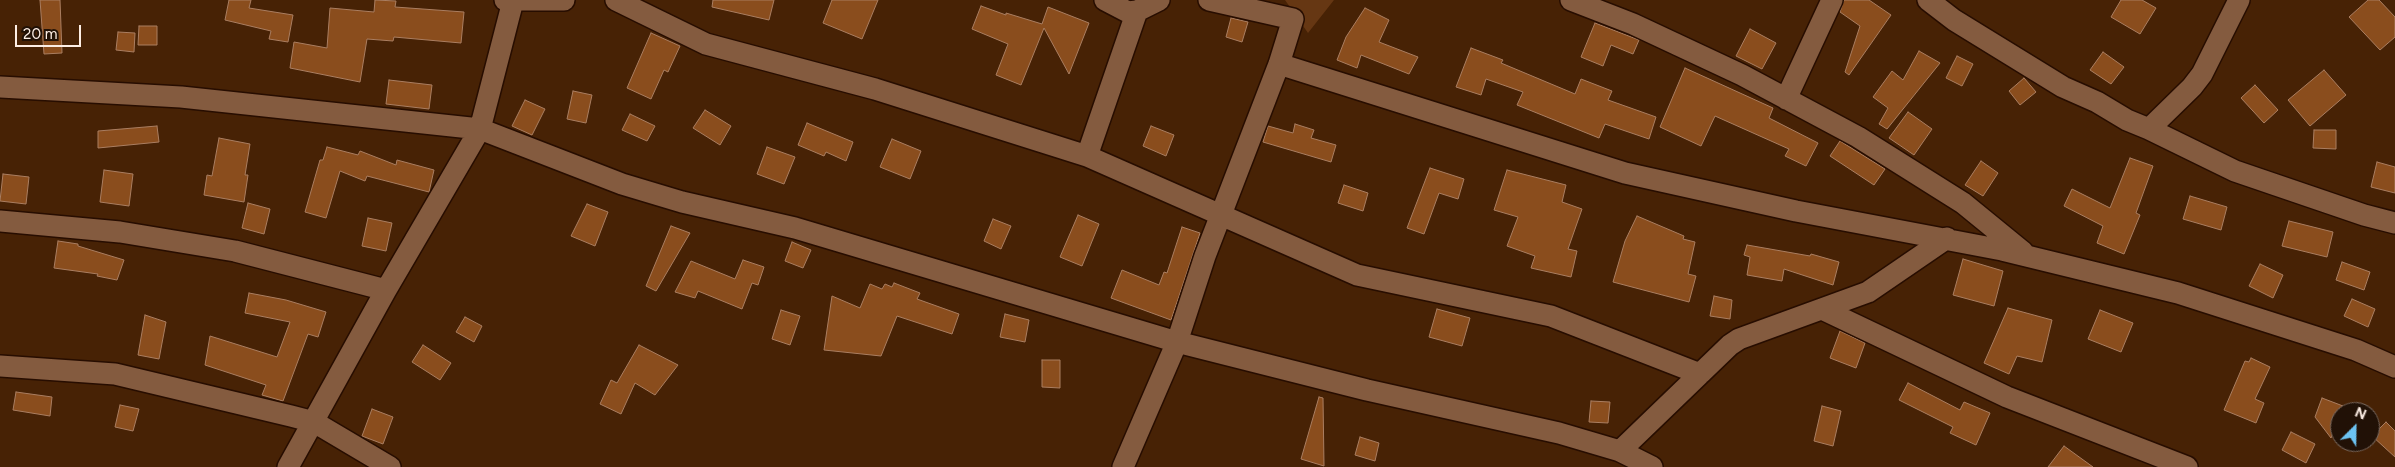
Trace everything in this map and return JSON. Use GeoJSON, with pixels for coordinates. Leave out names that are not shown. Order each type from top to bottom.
{"type":"FeatureCollection","features":[{"type":"Feature","properties":{"kind":"street"},"geometry":{"type":"LineString","coordinates":[[288,467],[386,290],[480,129],[509,0],[564,0]]}},
{"type":"Feature","properties":{"kind":"street"},"geometry":{"type":"LineString","coordinates":[[616,0],[706,44],[875,89],[1087,156],[1357,275],[1551,316],[1700,374]]}},
{"type":"Feature","properties":{"kind":"street"},"geometry":{"type":"LineString","coordinates":[[1105,0],[1128,12],[1137,11],[1159,0]]}},
{"type":"Feature","properties":{"kind":"street"},"geometry":{"type":"LineString","coordinates":[[1123,467],[1177,342],[1221,214],[1279,64],[1293,19],[1209,0]]}},
{"type":"Feature","properties":{"kind":"street"},"geometry":{"type":"LineString","coordinates":[[1571,0],[1633,24],[1742,75],[1858,137],[1963,203],[2029,256]]}},
{"type":"Feature","properties":{"kind":"street"},"geometry":{"type":"LineString","coordinates":[[1786,98],[1832,0]]}},
{"type":"Feature","properties":{"kind":"street"},"geometry":{"type":"LineString","coordinates":[[1928,0],[1954,20],[2063,87],[2097,102],[2127,120],[2235,171],[2364,215],[2395,222]]}},
{"type":"Feature","properties":{"kind":"street"},"geometry":{"type":"LineString","coordinates":[[2149,129],[2192,88],[2202,74],[2232,3]]}},
{"type":"Feature","properties":{"kind":"street"},"geometry":{"type":"LineString","coordinates":[[1087,156],[1137,11]]}},
{"type":"Feature","properties":{"kind":"street"},"geometry":{"type":"LineString","coordinates":[[1279,64],[1625,173],[1796,211],[1947,238],[2029,256],[2232,310],[2356,350],[2395,367]]}},
{"type":"Feature","properties":{"kind":"street"},"geometry":{"type":"LineString","coordinates":[[0,87],[181,97],[480,129],[622,184],[682,202],[795,228],[1177,342],[1367,390],[1559,433],[1620,451],[1652,467]]}},
{"type":"Feature","properties":{"kind":"street"},"geometry":{"type":"LineString","coordinates":[[0,221],[120,232],[235,251],[386,290]]}},
{"type":"Feature","properties":{"kind":"street"},"geometry":{"type":"LineString","coordinates":[[1620,451],[1739,339],[1878,287],[1947,238]]}},
{"type":"Feature","properties":{"kind":"street"},"geometry":{"type":"LineString","coordinates":[[1822,309],[2007,397],[2187,467]]}},
{"type":"Feature","properties":{"kind":"street"},"geometry":{"type":"LineString","coordinates":[[0,366],[115,374],[314,422],[390,467]]}},
{"type":"Feature","properties":{"kind":"shaded area"},"geometry":{"type":"Polygon","coordinates":[[[1285,0],[1334,0],[1308,33],[1285,0]]]}},
{"type":"Feature","properties":{"kind":"building"},"geometry":{"type":"Polygon","coordinates":[[[40,0],[60,0],[62,53],[44,54],[40,0]]]}},
{"type":"Feature","properties":{"kind":"building"},"geometry":{"type":"Polygon","coordinates":[[[229,0],[251,0],[249,8],[293,15],[288,42],[269,39],[271,31],[225,20],[229,0]]]}},
{"type":"Feature","properties":{"kind":"building"},"geometry":{"type":"Polygon","coordinates":[[[375,0],[396,1],[395,7],[464,12],[461,43],[394,37],[393,41],[367,39],[360,82],[290,68],[294,42],[327,48],[330,8],[374,12],[375,0]]]}},
{"type":"Feature","properties":{"kind":"building"},"geometry":{"type":"Polygon","coordinates":[[[713,0],[774,0],[769,20],[712,7],[713,0]]]}},
{"type":"Feature","properties":{"kind":"building"},"geometry":{"type":"Polygon","coordinates":[[[832,0],[878,0],[862,39],[823,23],[832,0]]]}},
{"type":"Feature","properties":{"kind":"building"},"geometry":{"type":"Polygon","coordinates":[[[1844,0],[1869,0],[1891,15],[1849,75],[1845,72],[1860,26],[1840,12],[1844,0]]]}},
{"type":"Feature","properties":{"kind":"building"},"geometry":{"type":"Polygon","coordinates":[[[2121,0],[2142,0],[2156,8],[2140,34],[2111,17],[2121,0]]]}},
{"type":"Feature","properties":{"kind":"building"},"geometry":{"type":"Polygon","coordinates":[[[2368,0],[2379,0],[2395,17],[2395,37],[2380,50],[2349,17],[2368,0]]]}},
{"type":"Feature","properties":{"kind":"building"},"geometry":{"type":"Polygon","coordinates":[[[981,6],[1006,15],[1006,13],[1042,24],[1048,7],[1089,23],[1069,74],[1044,28],[1021,85],[996,75],[1008,44],[972,29],[981,6]]]}},
{"type":"Feature","properties":{"kind":"building"},"geometry":{"type":"Polygon","coordinates":[[[1365,8],[1389,20],[1379,42],[1418,57],[1409,74],[1361,55],[1357,68],[1337,60],[1346,37],[1365,8]]]}},
{"type":"Feature","properties":{"kind":"building"},"geometry":{"type":"Polygon","coordinates":[[[1231,18],[1248,22],[1242,42],[1226,37],[1231,18]]]}},
{"type":"Feature","properties":{"kind":"building"},"geometry":{"type":"Polygon","coordinates":[[[1595,23],[1639,40],[1633,54],[1611,45],[1603,66],[1581,57],[1595,23]]]}},
{"type":"Feature","properties":{"kind":"building"},"geometry":{"type":"Polygon","coordinates":[[[139,26],[157,26],[157,45],[138,45],[139,26]]]}},
{"type":"Feature","properties":{"kind":"building"},"geometry":{"type":"Polygon","coordinates":[[[1750,29],[1776,43],[1762,69],[1736,56],[1750,29]]]}},
{"type":"Feature","properties":{"kind":"building"},"geometry":{"type":"Polygon","coordinates":[[[118,32],[135,33],[134,52],[116,50],[118,32]]]}},
{"type":"Feature","properties":{"kind":"building"},"geometry":{"type":"Polygon","coordinates":[[[651,33],[680,46],[668,72],[664,70],[651,99],[627,88],[651,33]]]}},
{"type":"Feature","properties":{"kind":"building"},"geometry":{"type":"Polygon","coordinates":[[[1471,48],[1503,60],[1501,63],[1575,94],[1581,79],[1612,91],[1608,100],[1656,117],[1649,139],[1605,124],[1599,138],[1517,105],[1523,92],[1486,79],[1481,95],[1456,87],[1471,48]]]}},
{"type":"Feature","properties":{"kind":"building"},"geometry":{"type":"Polygon","coordinates":[[[1919,51],[1940,63],[1887,129],[1879,124],[1888,108],[1873,97],[1892,71],[1903,80],[1919,51]]]}},
{"type":"Feature","properties":{"kind":"building"},"geometry":{"type":"Polygon","coordinates":[[[2103,52],[2124,67],[2111,84],[2090,70],[2103,52]]]}},
{"type":"Feature","properties":{"kind":"building"},"geometry":{"type":"Polygon","coordinates":[[[1957,56],[1973,64],[1962,86],[1946,78],[1957,56]]]}},
{"type":"Feature","properties":{"kind":"building"},"geometry":{"type":"Polygon","coordinates":[[[1685,68],[1773,108],[1769,118],[1818,143],[1806,166],[1785,156],[1789,149],[1715,116],[1701,146],[1660,127],[1685,68]]]}},
{"type":"Feature","properties":{"kind":"building"},"geometry":{"type":"Polygon","coordinates":[[[2324,70],[2346,95],[2310,126],[2288,100],[2324,70]]]}},
{"type":"Feature","properties":{"kind":"building"},"geometry":{"type":"Polygon","coordinates":[[[2024,78],[2036,92],[2020,105],[2009,91],[2024,78]]]}},
{"type":"Feature","properties":{"kind":"building"},"geometry":{"type":"Polygon","coordinates":[[[389,80],[432,85],[429,109],[386,104],[389,80]]]}},
{"type":"Feature","properties":{"kind":"building"},"geometry":{"type":"Polygon","coordinates":[[[2255,85],[2278,110],[2264,123],[2241,98],[2255,85]]]}},
{"type":"Feature","properties":{"kind":"building"},"geometry":{"type":"Polygon","coordinates":[[[573,91],[592,95],[586,123],[567,119],[573,91]]]}},
{"type":"Feature","properties":{"kind":"building"},"geometry":{"type":"Polygon","coordinates":[[[525,100],[545,109],[532,135],[512,126],[525,100]]]}},
{"type":"Feature","properties":{"kind":"building"},"geometry":{"type":"Polygon","coordinates":[[[705,110],[731,126],[720,145],[693,128],[705,110]]]}},
{"type":"Feature","properties":{"kind":"building"},"geometry":{"type":"Polygon","coordinates":[[[1908,112],[1932,129],[1914,155],[1889,138],[1908,112]]]}},
{"type":"Feature","properties":{"kind":"building"},"geometry":{"type":"Polygon","coordinates":[[[630,114],[655,126],[647,141],[622,130],[630,114]]]}},
{"type":"Feature","properties":{"kind":"building"},"geometry":{"type":"Polygon","coordinates":[[[807,123],[853,142],[846,161],[826,152],[824,156],[798,145],[807,123]]]}},
{"type":"Feature","properties":{"kind":"building"},"geometry":{"type":"Polygon","coordinates":[[[1295,124],[1314,130],[1311,138],[1336,145],[1331,162],[1263,142],[1268,126],[1293,133],[1295,124]]]}},
{"type":"Feature","properties":{"kind":"building"},"geometry":{"type":"Polygon","coordinates":[[[157,126],[159,142],[98,148],[98,131],[157,126]]]}},
{"type":"Feature","properties":{"kind":"building"},"geometry":{"type":"Polygon","coordinates":[[[1151,126],[1174,135],[1166,156],[1143,146],[1151,126]]]}},
{"type":"Feature","properties":{"kind":"building"},"geometry":{"type":"Polygon","coordinates":[[[2314,130],[2336,130],[2336,149],[2313,148],[2314,130]]]}},
{"type":"Feature","properties":{"kind":"building"},"geometry":{"type":"Polygon","coordinates":[[[219,138],[250,144],[245,175],[248,175],[244,202],[204,195],[207,175],[212,176],[219,138]]]}},
{"type":"Feature","properties":{"kind":"building"},"geometry":{"type":"Polygon","coordinates":[[[892,139],[921,151],[910,179],[880,167],[892,139]]]}},
{"type":"Feature","properties":{"kind":"building"},"geometry":{"type":"Polygon","coordinates":[[[1840,141],[1885,169],[1874,185],[1830,156],[1840,141]]]}},
{"type":"Feature","properties":{"kind":"building"},"geometry":{"type":"Polygon","coordinates":[[[327,147],[358,155],[360,151],[396,165],[397,160],[434,170],[429,192],[367,176],[365,181],[340,171],[326,218],[305,212],[320,160],[323,160],[327,147]]]}},
{"type":"Feature","properties":{"kind":"building"},"geometry":{"type":"Polygon","coordinates":[[[767,147],[795,157],[784,184],[757,174],[767,147]]]}},
{"type":"Feature","properties":{"kind":"building"},"geometry":{"type":"Polygon","coordinates":[[[2130,158],[2153,166],[2136,213],[2140,215],[2124,254],[2097,243],[2103,226],[2064,206],[2072,189],[2110,208],[2130,158]]]}},
{"type":"Feature","properties":{"kind":"building"},"geometry":{"type":"Polygon","coordinates":[[[1981,161],[1998,173],[1983,196],[1965,185],[1981,161]]]}},
{"type":"Feature","properties":{"kind":"building"},"geometry":{"type":"Polygon","coordinates":[[[2377,162],[2395,167],[2395,193],[2371,187],[2377,162]]]}},
{"type":"Feature","properties":{"kind":"building"},"geometry":{"type":"Polygon","coordinates":[[[1430,168],[1464,179],[1458,199],[1439,193],[1424,234],[1407,228],[1430,168]]]}},
{"type":"Feature","properties":{"kind":"building"},"geometry":{"type":"Polygon","coordinates":[[[104,170],[133,174],[129,206],[100,202],[104,170]]]}},
{"type":"Feature","properties":{"kind":"building"},"geometry":{"type":"Polygon","coordinates":[[[1507,170],[1566,185],[1562,202],[1582,209],[1568,249],[1577,251],[1571,277],[1531,268],[1535,256],[1507,246],[1518,217],[1494,210],[1507,170]]]}},
{"type":"Feature","properties":{"kind":"building"},"geometry":{"type":"Polygon","coordinates":[[[3,174],[29,177],[26,204],[0,201],[3,174]]]}},
{"type":"Feature","properties":{"kind":"building"},"geometry":{"type":"Polygon","coordinates":[[[1344,185],[1368,193],[1363,211],[1338,203],[1344,185]]]}},
{"type":"Feature","properties":{"kind":"building"},"geometry":{"type":"Polygon","coordinates":[[[2190,196],[2227,207],[2221,230],[2183,219],[2190,196]]]}},
{"type":"Feature","properties":{"kind":"building"},"geometry":{"type":"Polygon","coordinates":[[[248,203],[270,209],[264,234],[242,228],[248,203]]]}},
{"type":"Feature","properties":{"kind":"building"},"geometry":{"type":"Polygon","coordinates":[[[587,204],[608,212],[595,246],[571,236],[587,204]]]}},
{"type":"Feature","properties":{"kind":"building"},"geometry":{"type":"Polygon","coordinates":[[[1078,215],[1099,224],[1082,266],[1060,257],[1078,215]]]}},
{"type":"Feature","properties":{"kind":"building"},"geometry":{"type":"Polygon","coordinates":[[[1637,216],[1684,236],[1683,239],[1695,242],[1688,274],[1696,276],[1689,302],[1613,282],[1625,241],[1637,216]]]}},
{"type":"Feature","properties":{"kind":"building"},"geometry":{"type":"Polygon","coordinates":[[[368,218],[392,223],[386,251],[362,246],[368,218]]]}},
{"type":"Feature","properties":{"kind":"building"},"geometry":{"type":"Polygon","coordinates":[[[993,219],[1011,226],[1001,249],[984,241],[993,219]]]}},
{"type":"Feature","properties":{"kind":"building"},"geometry":{"type":"Polygon","coordinates":[[[2289,221],[2333,232],[2327,257],[2282,246],[2289,221]]]}},
{"type":"Feature","properties":{"kind":"building"},"geometry":{"type":"Polygon","coordinates":[[[671,226],[690,233],[656,291],[646,286],[671,226]]]}},
{"type":"Feature","properties":{"kind":"building"},"geometry":{"type":"Polygon","coordinates":[[[1182,227],[1200,233],[1171,320],[1111,298],[1122,270],[1159,285],[1164,272],[1167,273],[1182,227]]]}},
{"type":"Feature","properties":{"kind":"building"},"geometry":{"type":"Polygon","coordinates":[[[58,241],[78,244],[78,246],[124,260],[117,280],[97,276],[98,274],[54,268],[58,241]]]}},
{"type":"Feature","properties":{"kind":"building"},"geometry":{"type":"Polygon","coordinates":[[[792,242],[811,250],[803,268],[785,261],[792,242]]]}},
{"type":"Feature","properties":{"kind":"building"},"geometry":{"type":"Polygon","coordinates":[[[1747,245],[1810,256],[1811,254],[1839,262],[1833,285],[1784,269],[1782,281],[1747,275],[1750,257],[1744,255],[1747,245]]]}},
{"type":"Feature","properties":{"kind":"building"},"geometry":{"type":"Polygon","coordinates":[[[1963,259],[2003,271],[1994,306],[1953,295],[1963,259]]]}},
{"type":"Feature","properties":{"kind":"building"},"geometry":{"type":"Polygon","coordinates":[[[743,260],[764,267],[758,285],[752,283],[742,309],[698,291],[695,298],[675,292],[691,261],[735,279],[743,260]]]}},
{"type":"Feature","properties":{"kind":"building"},"geometry":{"type":"Polygon","coordinates":[[[2342,262],[2370,272],[2364,290],[2336,280],[2342,262]]]}},
{"type":"Feature","properties":{"kind":"building"},"geometry":{"type":"Polygon","coordinates":[[[2260,264],[2283,275],[2273,298],[2249,286],[2260,264]]]}},
{"type":"Feature","properties":{"kind":"building"},"geometry":{"type":"Polygon","coordinates":[[[894,283],[920,293],[917,299],[959,314],[952,334],[897,316],[881,356],[824,350],[832,296],[860,308],[870,284],[882,289],[885,284],[892,287],[894,283]]]}},
{"type":"Feature","properties":{"kind":"building"},"geometry":{"type":"Polygon","coordinates":[[[249,293],[286,300],[326,312],[318,337],[308,334],[283,401],[262,395],[266,385],[205,365],[210,336],[277,357],[290,322],[245,313],[249,293]]]}},
{"type":"Feature","properties":{"kind":"building"},"geometry":{"type":"Polygon","coordinates":[[[1714,296],[1732,300],[1730,319],[1710,316],[1714,296]]]}},
{"type":"Feature","properties":{"kind":"building"},"geometry":{"type":"Polygon","coordinates":[[[2352,299],[2375,309],[2368,327],[2344,316],[2352,299]]]}},
{"type":"Feature","properties":{"kind":"building"},"geometry":{"type":"Polygon","coordinates":[[[2008,308],[2052,320],[2042,362],[2017,356],[2009,374],[1984,363],[2008,308]]]}},
{"type":"Feature","properties":{"kind":"building"},"geometry":{"type":"Polygon","coordinates":[[[1437,309],[1470,318],[1462,346],[1429,337],[1437,309]]]}},
{"type":"Feature","properties":{"kind":"building"},"geometry":{"type":"Polygon","coordinates":[[[781,310],[800,316],[790,345],[772,339],[781,310]]]}},
{"type":"Feature","properties":{"kind":"building"},"geometry":{"type":"Polygon","coordinates":[[[2100,310],[2133,323],[2121,352],[2088,339],[2100,310]]]}},
{"type":"Feature","properties":{"kind":"building"},"geometry":{"type":"Polygon","coordinates":[[[1005,314],[1029,320],[1025,342],[1000,337],[1005,314]]]}},
{"type":"Feature","properties":{"kind":"building"},"geometry":{"type":"Polygon","coordinates":[[[145,315],[166,322],[159,359],[138,355],[145,315]]]}},
{"type":"Feature","properties":{"kind":"building"},"geometry":{"type":"Polygon","coordinates":[[[465,317],[482,326],[474,342],[456,332],[465,317]]]}},
{"type":"Feature","properties":{"kind":"building"},"geometry":{"type":"Polygon","coordinates":[[[1840,331],[1865,343],[1856,368],[1830,358],[1840,331]]]}},
{"type":"Feature","properties":{"kind":"building"},"geometry":{"type":"Polygon","coordinates":[[[423,345],[451,363],[440,380],[412,362],[423,345]]]}},
{"type":"Feature","properties":{"kind":"building"},"geometry":{"type":"Polygon","coordinates":[[[639,345],[678,365],[655,395],[635,383],[621,414],[600,404],[611,380],[617,383],[639,345]]]}},
{"type":"Feature","properties":{"kind":"building"},"geometry":{"type":"Polygon","coordinates":[[[2251,358],[2270,367],[2255,399],[2264,403],[2256,423],[2224,410],[2245,361],[2249,362],[2251,358]]]}},
{"type":"Feature","properties":{"kind":"building"},"geometry":{"type":"Polygon","coordinates":[[[1042,360],[1060,360],[1060,388],[1042,387],[1042,360]]]}},
{"type":"Feature","properties":{"kind":"building"},"geometry":{"type":"Polygon","coordinates":[[[1908,383],[1960,410],[1964,402],[1990,413],[1976,445],[1950,433],[1953,427],[1899,400],[1908,383]]]}},
{"type":"Feature","properties":{"kind":"building"},"geometry":{"type":"Polygon","coordinates":[[[16,392],[52,397],[50,416],[13,410],[16,392]]]}},
{"type":"Feature","properties":{"kind":"building"},"geometry":{"type":"Polygon","coordinates":[[[1319,397],[1323,398],[1324,466],[1301,459],[1319,397]]]}},
{"type":"Feature","properties":{"kind":"building"},"geometry":{"type":"Polygon","coordinates":[[[2322,398],[2332,402],[2330,402],[2330,437],[2315,417],[2322,398]]]}},
{"type":"Feature","properties":{"kind":"building"},"geometry":{"type":"Polygon","coordinates":[[[1591,401],[1610,402],[1608,423],[1589,422],[1591,401]]]}},
{"type":"Feature","properties":{"kind":"building"},"geometry":{"type":"Polygon","coordinates":[[[120,405],[139,409],[133,431],[115,427],[120,405]]]}},
{"type":"Feature","properties":{"kind":"building"},"geometry":{"type":"Polygon","coordinates":[[[1822,406],[1841,411],[1833,446],[1814,441],[1822,406]]]}},
{"type":"Feature","properties":{"kind":"building"},"geometry":{"type":"Polygon","coordinates":[[[372,409],[393,417],[383,444],[362,436],[372,409]]]}},
{"type":"Feature","properties":{"kind":"building"},"geometry":{"type":"Polygon","coordinates":[[[2386,422],[2395,431],[2395,457],[2380,443],[2380,428],[2386,422]]]}},
{"type":"Feature","properties":{"kind":"building"},"geometry":{"type":"Polygon","coordinates":[[[2291,432],[2315,444],[2306,463],[2282,450],[2291,432]]]}},
{"type":"Feature","properties":{"kind":"building"},"geometry":{"type":"Polygon","coordinates":[[[1360,437],[1379,443],[1375,461],[1355,455],[1360,437]]]}},
{"type":"Feature","properties":{"kind":"building"},"geometry":{"type":"Polygon","coordinates":[[[2064,446],[2093,467],[2048,467],[2064,446]]]}}]}
